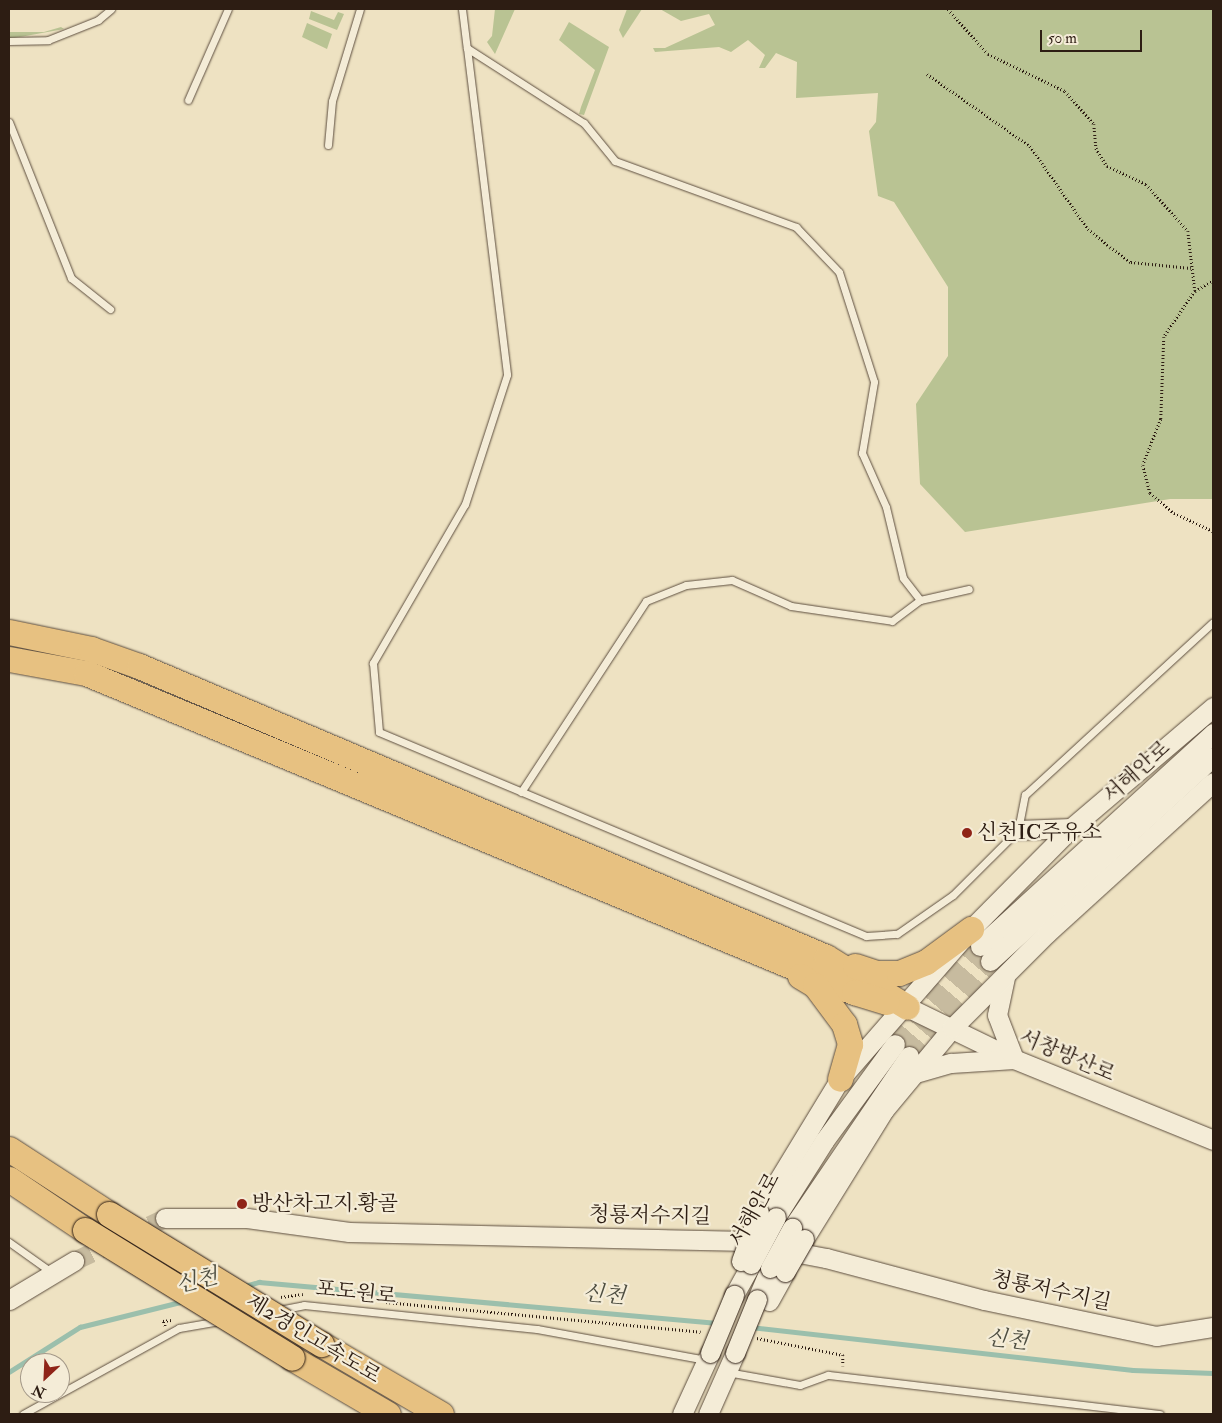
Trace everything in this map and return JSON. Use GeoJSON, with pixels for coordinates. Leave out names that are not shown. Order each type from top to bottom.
{"type":"FeatureCollection","features":[{"type":"Feature","properties":{"kind":"highway"},"geometry":{"type":"LineString","coordinates":[[9,632],[91,649],[139,666],[826,957],[878,973],[899,973],[926,962],[980,945]]}},
{"type":"Feature","properties":{"kind":"highway"},"geometry":{"type":"LineString","coordinates":[[9,659],[95,677],[744,944],[854,992],[907,1007]]}},
{"type":"Feature","properties":{"kind":"highway"},"geometry":{"type":"LineString","coordinates":[[744,944],[814,984],[844,1024],[850,1044],[840,1079]]}},
{"type":"Feature","properties":{"kind":"highway"},"geometry":{"type":"LineString","coordinates":[[826,957],[907,1007]]}},
{"type":"Feature","properties":{"kind":"highway"},"geometry":{"type":"LineString","coordinates":[[9,1139],[61,1184]]}},
{"type":"Feature","properties":{"kind":"highway","name":"제2경인고속도로"},"geometry":{"type":"LineString","coordinates":[[9,1149],[109,1214],[321,1344],[441,1414]]}},
{"type":"Feature","properties":{"kind":"highway","name":"제2경인고속도로"},"geometry":{"type":"LineString","coordinates":[[9,1179],[85,1230],[292,1358],[388,1414]]}},
{"type":"Feature","properties":{"kind":"main road"},"geometry":{"type":"LineString","coordinates":[[682,1414],[737,1290],[746,1262],[767,1215],[840,1079],[907,1007],[980,945],[1071,828],[1213,707]]}},
{"type":"Feature","properties":{"kind":"main road","name":"서해안로"},"geometry":{"type":"LineString","coordinates":[[980,945],[1213,733]]}},
{"type":"Feature","properties":{"kind":"main road","name":"서해안로"},"geometry":{"type":"LineString","coordinates":[[980,945],[1021,928],[1213,757]]}},
{"type":"Feature","properties":{"kind":"main road"},"geometry":{"type":"LineString","coordinates":[[906,1058],[952,1028],[1004,976],[1213,782]]}},
{"type":"Feature","properties":{"kind":"main road"},"geometry":{"type":"LineString","coordinates":[[1018,830],[1071,828]]}},
{"type":"Feature","properties":{"kind":"main road"},"geometry":{"type":"LineString","coordinates":[[906,1058],[951,1063],[1014,1059],[997,1015],[1004,976]]}},
{"type":"Feature","properties":{"kind":"main road","name":"서창방산로"},"geometry":{"type":"LineString","coordinates":[[907,1007],[1014,1059],[1213,1140]]}},
{"type":"Feature","properties":{"kind":"main road","name":"서해안로"},"geometry":{"type":"LineString","coordinates":[[767,1215],[850,1104],[906,1058]]}},
{"type":"Feature","properties":{"kind":"main road","name":"서해안로"},"geometry":{"type":"LineString","coordinates":[[708,1414],[736,1349],[777,1270],[906,1058]]}},
{"type":"Feature","properties":{"kind":"main road","name":"청룡저수지길"},"geometry":{"type":"LineString","coordinates":[[165,1218],[247,1218],[349,1232],[736,1241],[826,1258],[984,1300],[1156,1336],[1213,1327]]}},
{"type":"Feature","properties":{"kind":"main road"},"geometry":{"type":"LineString","coordinates":[[9,1300],[52,1272],[74,1261]]}},
{"type":"Feature","properties":{"kind":"lane"},"geometry":{"type":"LineString","coordinates":[[9,41],[48,40],[98,20],[111,9]]}},
{"type":"Feature","properties":{"kind":"lane"},"geometry":{"type":"LineString","coordinates":[[188,100],[228,9]]}},
{"type":"Feature","properties":{"kind":"lane"},"geometry":{"type":"LineString","coordinates":[[328,146],[332,101],[360,9]]}},
{"type":"Feature","properties":{"kind":"lane"},"geometry":{"type":"LineString","coordinates":[[462,9],[507,374],[465,504],[373,663],[379,732],[866,936],[897,934],[953,895],[1018,830],[1025,795],[1213,622]]}},
{"type":"Feature","properties":{"kind":"lane"},"geometry":{"type":"LineString","coordinates":[[467,48],[584,122],[615,161],[796,227],[839,272],[874,382],[862,453],[886,507],[903,578],[920,600]]}},
{"type":"Feature","properties":{"kind":"lane"},"geometry":{"type":"LineString","coordinates":[[9,122],[71,278],[110,309]]}},
{"type":"Feature","properties":{"kind":"lane"},"geometry":{"type":"LineString","coordinates":[[521,792],[646,601],[686,585],[732,580],[790,606],[892,621],[920,600],[970,589]]}},
{"type":"Feature","properties":{"kind":"lane"},"geometry":{"type":"LineString","coordinates":[[9,1242],[52,1272]]}},
{"type":"Feature","properties":{"kind":"lane","name":"포도원로"},"geometry":{"type":"LineString","coordinates":[[256,1314],[304,1305],[508,1326],[708,1356]]}},
{"type":"Feature","properties":{"kind":"lane"},"geometry":{"type":"LineString","coordinates":[[23,1414],[179,1328],[246,1316]]}},
{"type":"Feature","properties":{"kind":"lane"},"geometry":{"type":"LineString","coordinates":[[727,1372],[800,1385],[828,1375],[1160,1414]]}},
{"type":"Feature","properties":{"kind":"path"},"geometry":{"type":"LineString","coordinates":[[948,9],[956,14],[970,39],[1019,71],[1065,91],[1086,112],[1094,124],[1096,148],[1107,166],[1146,184],[1188,232],[1195,291]]}},
{"type":"Feature","properties":{"kind":"path"},"geometry":{"type":"LineString","coordinates":[[928,74],[1030,146],[1088,229],[1110,247],[1131,262],[1191,268]]}},
{"type":"Feature","properties":{"kind":"path"},"geometry":{"type":"LineString","coordinates":[[1213,280],[1195,291],[1164,336],[1161,419],[1143,466],[1150,493],[1174,513],[1213,531]]}},
{"type":"Feature","properties":{"kind":"green space"},"geometry":{"type":"Polygon","coordinates":[[[495,9],[515,9],[495,54],[487,42],[492,36],[495,9]]]}},
{"type":"Feature","properties":{"kind":"green space"},"geometry":{"type":"Polygon","coordinates":[[[627,9],[642,9],[623,38],[619,30],[627,9]]]}},
{"type":"Feature","properties":{"kind":"green space"},"geometry":{"type":"Polygon","coordinates":[[[660,9],[1213,9],[1213,499],[1170,499],[965,532],[920,484],[916,404],[948,356],[948,287],[894,202],[878,196],[869,131],[876,122],[878,93],[796,98],[797,62],[776,53],[765,68],[759,68],[765,55],[748,40],[731,52],[719,47],[655,52],[653,48],[665,48],[715,25],[709,14],[681,21],[660,9]]]}},
{"type":"Feature","properties":{"kind":"green space"},"geometry":{"type":"Polygon","coordinates":[[[311,11],[334,20],[338,12],[344,14],[337,30],[309,19],[311,11]]]}},
{"type":"Feature","properties":{"kind":"green space"},"geometry":{"type":"Polygon","coordinates":[[[569,22],[609,47],[584,115],[579,114],[595,70],[559,40],[569,22]]]}},
{"type":"Feature","properties":{"kind":"green space"},"geometry":{"type":"Polygon","coordinates":[[[307,23],[332,34],[327,49],[302,37],[307,23]]]}},
{"type":"Feature","properties":{"kind":"green space"},"geometry":{"type":"Polygon","coordinates":[[[61,27],[64,29],[9,39],[9,32],[44,32],[61,27]]]}},
{"type":"Feature","properties":{"kind":"waterway","name":"신천"},"geometry":{"type":"LineString","coordinates":[[245,1286],[259,1282],[717,1323]]}},
{"type":"Feature","properties":{"kind":"waterway","name":"신천"},"geometry":{"type":"LineString","coordinates":[[9,1372],[80,1327],[184,1301]]}},
{"type":"Feature","properties":{"kind":"waterway","name":"신천"},"geometry":{"type":"LineString","coordinates":[[750,1327],[1133,1370],[1213,1373]]}},
{"type":"Feature","properties":{"kind":"tunnel"},"geometry":{"type":"LineString","coordinates":[[895,1044],[980,946]]}},
{"type":"Feature","properties":{"kind":"tunnel"},"geometry":{"type":"LineString","coordinates":[[909,1056],[990,961]]}},
{"type":"Feature","properties":{"kind":"tunnel"},"geometry":{"type":"LineString","coordinates":[[74,1261],[165,1218]]}},
{"type":"Feature","properties":{"kind":"place","name":"신천IC주유소"},"geometry":{"type":"Point","coordinates":[967,833]}},
{"type":"Feature","properties":{"kind":"place","name":"방산차고지.황골"},"geometry":{"type":"Point","coordinates":[242,1204]}}]}
